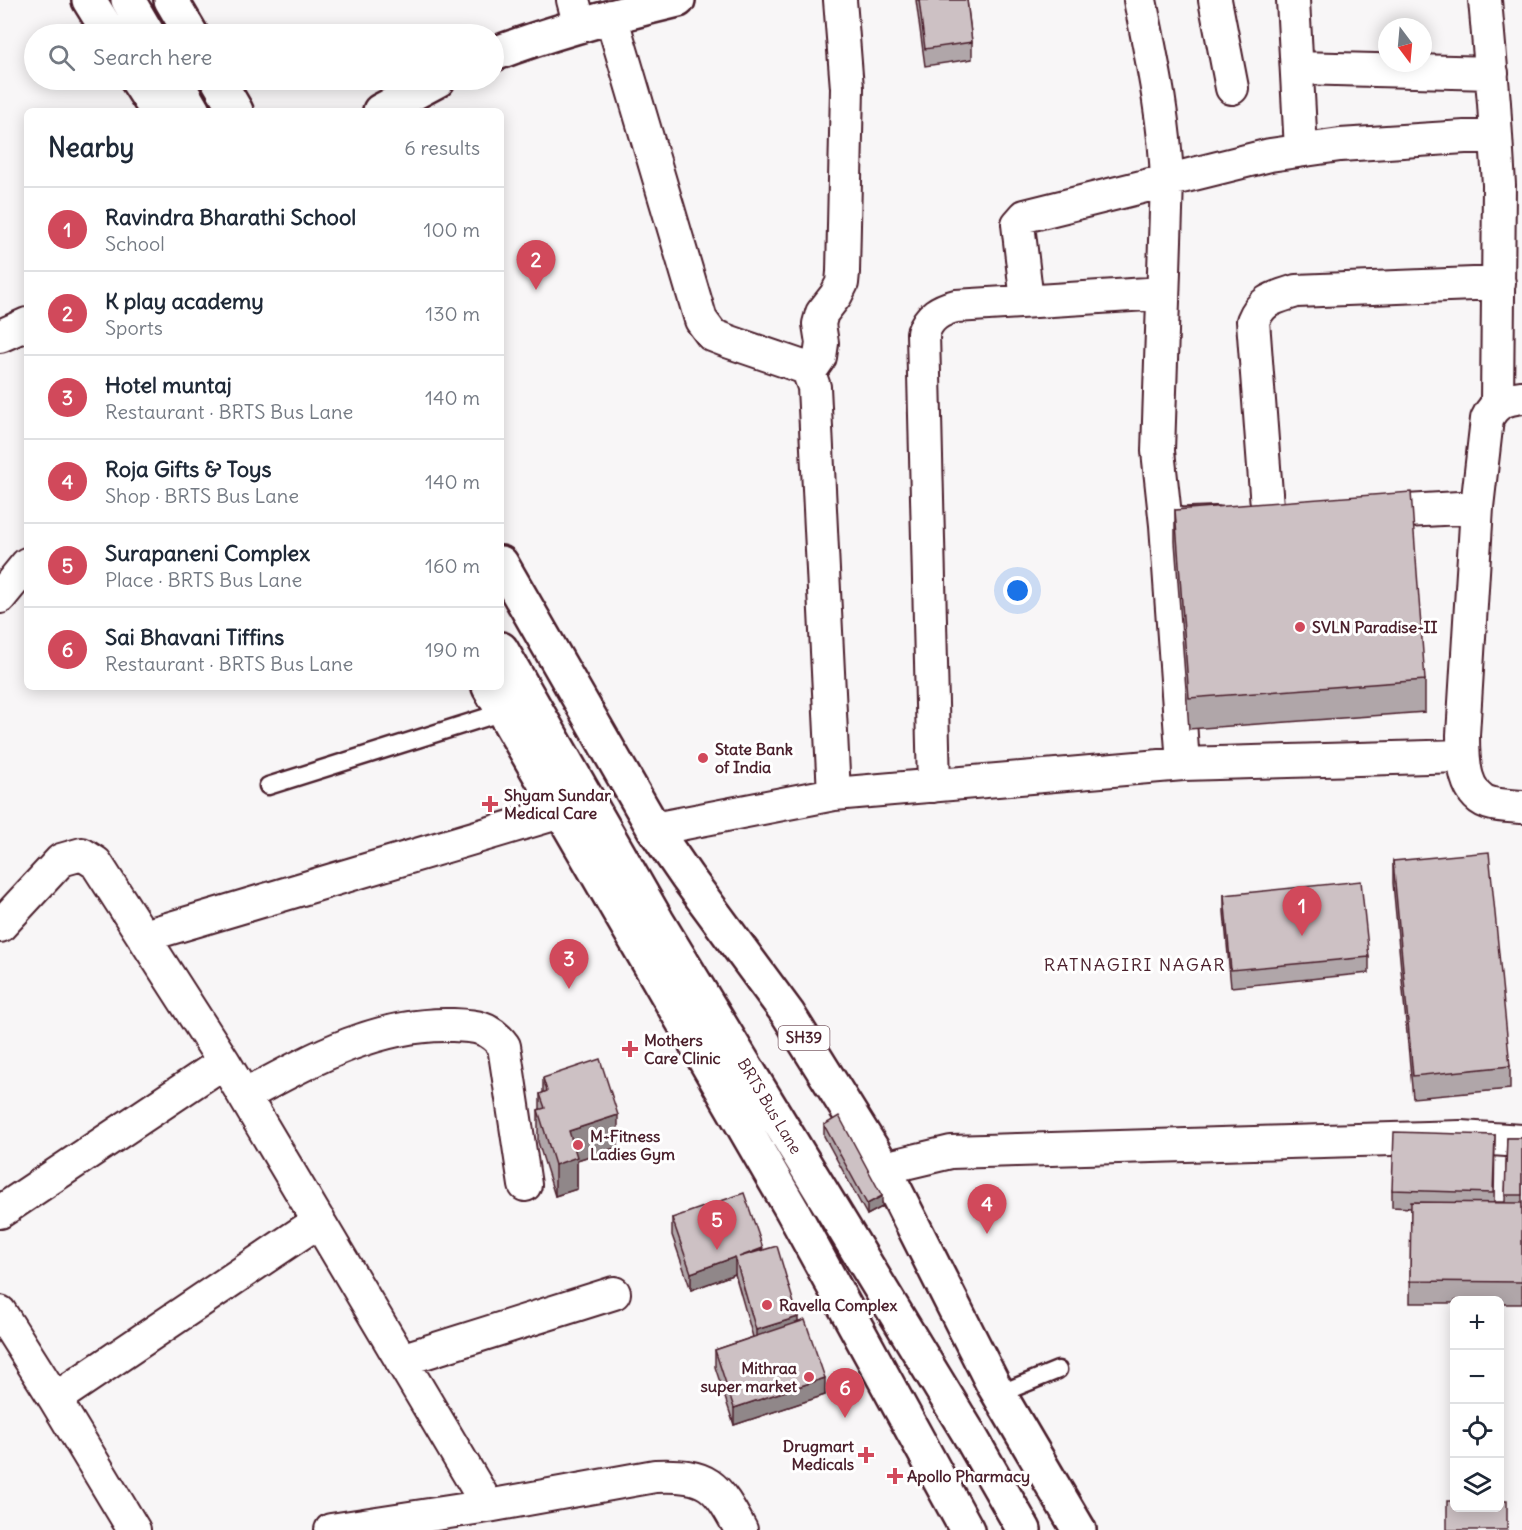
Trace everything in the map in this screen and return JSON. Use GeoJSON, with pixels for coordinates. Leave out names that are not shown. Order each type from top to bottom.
{"type":"FeatureCollection","features":[{"type":"Feature","properties":{"kind":"main road"},"geometry":{"type":"LineString","coordinates":[[89,0],[104,24]]}},
{"type":"Feature","properties":{"kind":"main road"},"geometry":{"type":"LineString","coordinates":[[128,0],[142,24]]}},
{"type":"Feature","properties":{"kind":"main road"},"geometry":{"type":"LineString","coordinates":[[171,0],[185,24]]}},
{"type":"Feature","properties":{"kind":"main road"},"geometry":{"type":"LineString","coordinates":[[504,50],[526,42],[576,13],[610,16],[678,0]]}},
{"type":"Feature","properties":{"kind":"main road"},"geometry":{"type":"LineString","coordinates":[[143,90],[155,108]]}},
{"type":"Feature","properties":{"kind":"main road"},"geometry":{"type":"LineString","coordinates":[[181,90],[191,108]]}},
{"type":"Feature","properties":{"kind":"main road"},"geometry":{"type":"LineString","coordinates":[[224,90],[234,108]]}},
{"type":"Feature","properties":{"kind":"main road"},"geometry":{"type":"LineString","coordinates":[[386,108],[419,90]]}},
{"type":"Feature","properties":{"kind":"main road","name":"SH39"},"geometry":{"type":"LineString","coordinates":[[504,568],[654,829],[687,878],[788,1014],[884,1168],[999,1394],[1079,1530]]}},
{"type":"Feature","properties":{"kind":"main road","name":"BRTS Bus Lane"},"geometry":{"type":"LineString","coordinates":[[504,654],[657,921],[969,1434],[1024,1530]]}},
{"type":"Feature","properties":{"kind":"main road"},"geometry":{"type":"LineString","coordinates":[[496,699],[792,1210],[967,1530]]}},
{"type":"Feature","properties":{"kind":"street"},"geometry":{"type":"LineString","coordinates":[[809,373],[820,357],[822,343],[819,324],[822,313],[836,295],[842,283],[843,272],[847,88],[840,0]]}},
{"type":"Feature","properties":{"kind":"street"},"geometry":{"type":"LineString","coordinates":[[1140,0],[1161,106],[1166,146],[1167,181],[1158,451],[1166,525],[1183,764]]}},
{"type":"Feature","properties":{"kind":"street"},"geometry":{"type":"LineString","coordinates":[[1215,0],[1232,88]]}},
{"type":"Feature","properties":{"kind":"street"},"geometry":{"type":"LineString","coordinates":[[1293,0],[1301,150]]}},
{"type":"Feature","properties":{"kind":"street"},"geometry":{"type":"LineString","coordinates":[[1485,0],[1496,135],[1510,184],[1499,283],[1510,400],[1491,410],[1486,419],[1477,507],[1463,756],[1470,786],[1482,800],[1492,804],[1522,807]]}},
{"type":"Feature","properties":{"kind":"street"},"geometry":{"type":"LineString","coordinates":[[610,16],[701,320],[712,335],[803,367],[809,373],[814,387],[834,794]]}},
{"type":"Feature","properties":{"kind":"street"},"geometry":{"type":"LineString","coordinates":[[1297,68],[1492,73]]}},
{"type":"Feature","properties":{"kind":"street"},"geometry":{"type":"LineString","coordinates":[[1027,301],[1018,224],[1025,216],[1270,155],[1340,145],[1496,135]]}},
{"type":"Feature","properties":{"kind":"street"},"geometry":{"type":"LineString","coordinates":[[1166,525],[1280,519],[1253,321],[1258,309],[1271,299],[1296,291],[1499,283]]}},
{"type":"Feature","properties":{"kind":"street"},"geometry":{"type":"LineString","coordinates":[[934,786],[923,333],[927,321],[942,309],[956,306],[1163,293]]}},
{"type":"Feature","properties":{"kind":"street"},"geometry":{"type":"LineString","coordinates":[[0,336],[24,325]]}},
{"type":"Feature","properties":{"kind":"street"},"geometry":{"type":"LineString","coordinates":[[1338,515],[1477,507]]}},
{"type":"Feature","properties":{"kind":"street"},"geometry":{"type":"LineString","coordinates":[[0,597],[24,568]]}},
{"type":"Feature","properties":{"kind":"street"},"geometry":{"type":"LineString","coordinates":[[654,829],[834,794],[1183,764],[1463,756]]}},
{"type":"Feature","properties":{"kind":"street"},"geometry":{"type":"LineString","coordinates":[[144,936],[561,812]]}},
{"type":"Feature","properties":{"kind":"street"},"geometry":{"type":"LineString","coordinates":[[0,926],[61,860],[82,854],[96,863],[224,1062],[488,1506]]}},
{"type":"Feature","properties":{"kind":"street"},"geometry":{"type":"LineString","coordinates":[[244,1096],[310,1060],[361,1039],[390,1031],[431,1025],[481,1027],[496,1035],[504,1046],[525,1185]]}},
{"type":"Feature","properties":{"kind":"street"},"geometry":{"type":"LineString","coordinates":[[0,1212],[224,1062]]}},
{"type":"Feature","properties":{"kind":"street"},"geometry":{"type":"LineString","coordinates":[[884,1168],[951,1152],[1461,1137],[1522,1141]]}},
{"type":"Feature","properties":{"kind":"street"},"geometry":{"type":"LineString","coordinates":[[55,1399],[319,1221]]}},
{"type":"Feature","properties":{"kind":"street"},"geometry":{"type":"LineString","coordinates":[[401,1360],[614,1293]]}},
{"type":"Feature","properties":{"kind":"street"},"geometry":{"type":"LineString","coordinates":[[0,1312],[134,1530]]}},
{"type":"Feature","properties":{"kind":"street"},"geometry":{"type":"LineString","coordinates":[[331,1530],[488,1506],[655,1476],[691,1477],[714,1488],[741,1530]]}},
{"type":"Feature","properties":{"kind":"lane"},"geometry":{"type":"LineString","coordinates":[[268,786],[496,699]]}},
{"type":"Feature","properties":{"kind":"lane"},"geometry":{"type":"LineString","coordinates":[[999,1394],[1058,1370]]}},
{"type":"Feature","properties":{"kind":"building"},"geometry":{"type":"Polygon","coordinates":[[[919,0],[967,0],[972,42],[925,49],[919,0]]]}},
{"type":"Feature","properties":{"kind":"building","name":"SVLN Paradise-II"},"geometry":{"type":"Polygon","coordinates":[[[1411,492],[1425,680],[1189,698],[1175,510],[1411,492]]]}},
{"type":"Feature","properties":{"kind":"building"},"geometry":{"type":"Polygon","coordinates":[[[1489,852],[1510,1066],[1413,1076],[1393,861],[1489,852]]]}},
{"type":"Feature","properties":{"kind":"building"},"geometry":{"type":"Polygon","coordinates":[[[1361,881],[1369,957],[1231,970],[1224,895],[1361,881]]]}},
{"type":"Feature","properties":{"kind":"building"},"geometry":{"type":"Polygon","coordinates":[[[600,1059],[618,1115],[569,1131],[577,1157],[555,1165],[538,1110],[545,1108],[540,1094],[547,1091],[543,1078],[600,1059]]]}},
{"type":"Feature","properties":{"kind":"building"},"geometry":{"type":"Polygon","coordinates":[[[839,1116],[882,1196],[867,1204],[824,1125],[839,1116]]]}},
{"type":"Feature","properties":{"kind":"building"},"geometry":{"type":"Polygon","coordinates":[[[1394,1132],[1495,1135],[1493,1193],[1392,1190],[1394,1132]]]}},
{"type":"Feature","properties":{"kind":"building"},"geometry":{"type":"Polygon","coordinates":[[[1507,1138],[1522,1138],[1522,1195],[1505,1195],[1507,1138]]]}},
{"type":"Feature","properties":{"kind":"building"},"geometry":{"type":"Polygon","coordinates":[[[744,1193],[763,1248],[739,1257],[777,1246],[798,1317],[756,1330],[735,1257],[691,1273],[672,1218],[744,1193]]]}},
{"type":"Feature","properties":{"kind":"building"},"geometry":{"type":"Polygon","coordinates":[[[1411,1202],[1522,1203],[1522,1282],[1410,1281],[1411,1202]]]}},
{"type":"Feature","properties":{"kind":"building"},"geometry":{"type":"Polygon","coordinates":[[[805,1320],[825,1378],[734,1408],[715,1350],[805,1320]]]}},
{"type":"Feature","properties":{"kind":"building"},"geometry":{"type":"Polygon","coordinates":[[[1447,1501],[1450,1501],[1450,1512],[1504,1512],[1504,1501],[1507,1501],[1507,1530],[1447,1530],[1447,1501]]]}},
{"type":"Feature","properties":{"kind":"place","name":"K play academy"},"geometry":{"type":"Point","coordinates":[536,290]}},
{"type":"Feature","properties":{"kind":"place","name":"SVLN Paradise-II"},"geometry":{"type":"Point","coordinates":[1300,627]}},
{"type":"Feature","properties":{"kind":"place","name":"State Bank of India"},"geometry":{"type":"Point","coordinates":[703,758]}},
{"type":"Feature","properties":{"kind":"place","name":"Shyam Sundar Medical Care"},"geometry":{"type":"Point","coordinates":[490,804]}},
{"type":"Feature","properties":{"kind":"place","name":"Ravindra Bharathi School"},"geometry":{"type":"Point","coordinates":[1302,936]}},
{"type":"Feature","properties":{"kind":"place","name":"Hotel muntaj"},"geometry":{"type":"Point","coordinates":[569,989]}},
{"type":"Feature","properties":{"kind":"place","name":"Mothers Care Clinic"},"geometry":{"type":"Point","coordinates":[630,1049]}},
{"type":"Feature","properties":{"kind":"place","name":"M-Fitness Ladies Gym"},"geometry":{"type":"Point","coordinates":[578,1145]}},
{"type":"Feature","properties":{"kind":"place","name":"Roja Gifts & Toys"},"geometry":{"type":"Point","coordinates":[987,1234]}},
{"type":"Feature","properties":{"kind":"place","name":"Surapaneni Complex"},"geometry":{"type":"Point","coordinates":[717,1250]}},
{"type":"Feature","properties":{"kind":"place","name":"Ravella Complex"},"geometry":{"type":"Point","coordinates":[767,1305]}},
{"type":"Feature","properties":{"kind":"place","name":"Mithraa super market"},"geometry":{"type":"Point","coordinates":[809,1377]}},
{"type":"Feature","properties":{"kind":"place","name":"Sai Bhavani Tiffins"},"geometry":{"type":"Point","coordinates":[845,1418]}},
{"type":"Feature","properties":{"kind":"place","name":"Drugmart Medicals"},"geometry":{"type":"Point","coordinates":[866,1455]}},
{"type":"Feature","properties":{"kind":"place","name":"Apollo Pharmacy"},"geometry":{"type":"Point","coordinates":[895,1476]}},
{"type":"Feature","properties":{"kind":"district","name":"RATNAGIRI NAGAR"},"geometry":{"type":"Point","coordinates":[1135,965]}}]}
